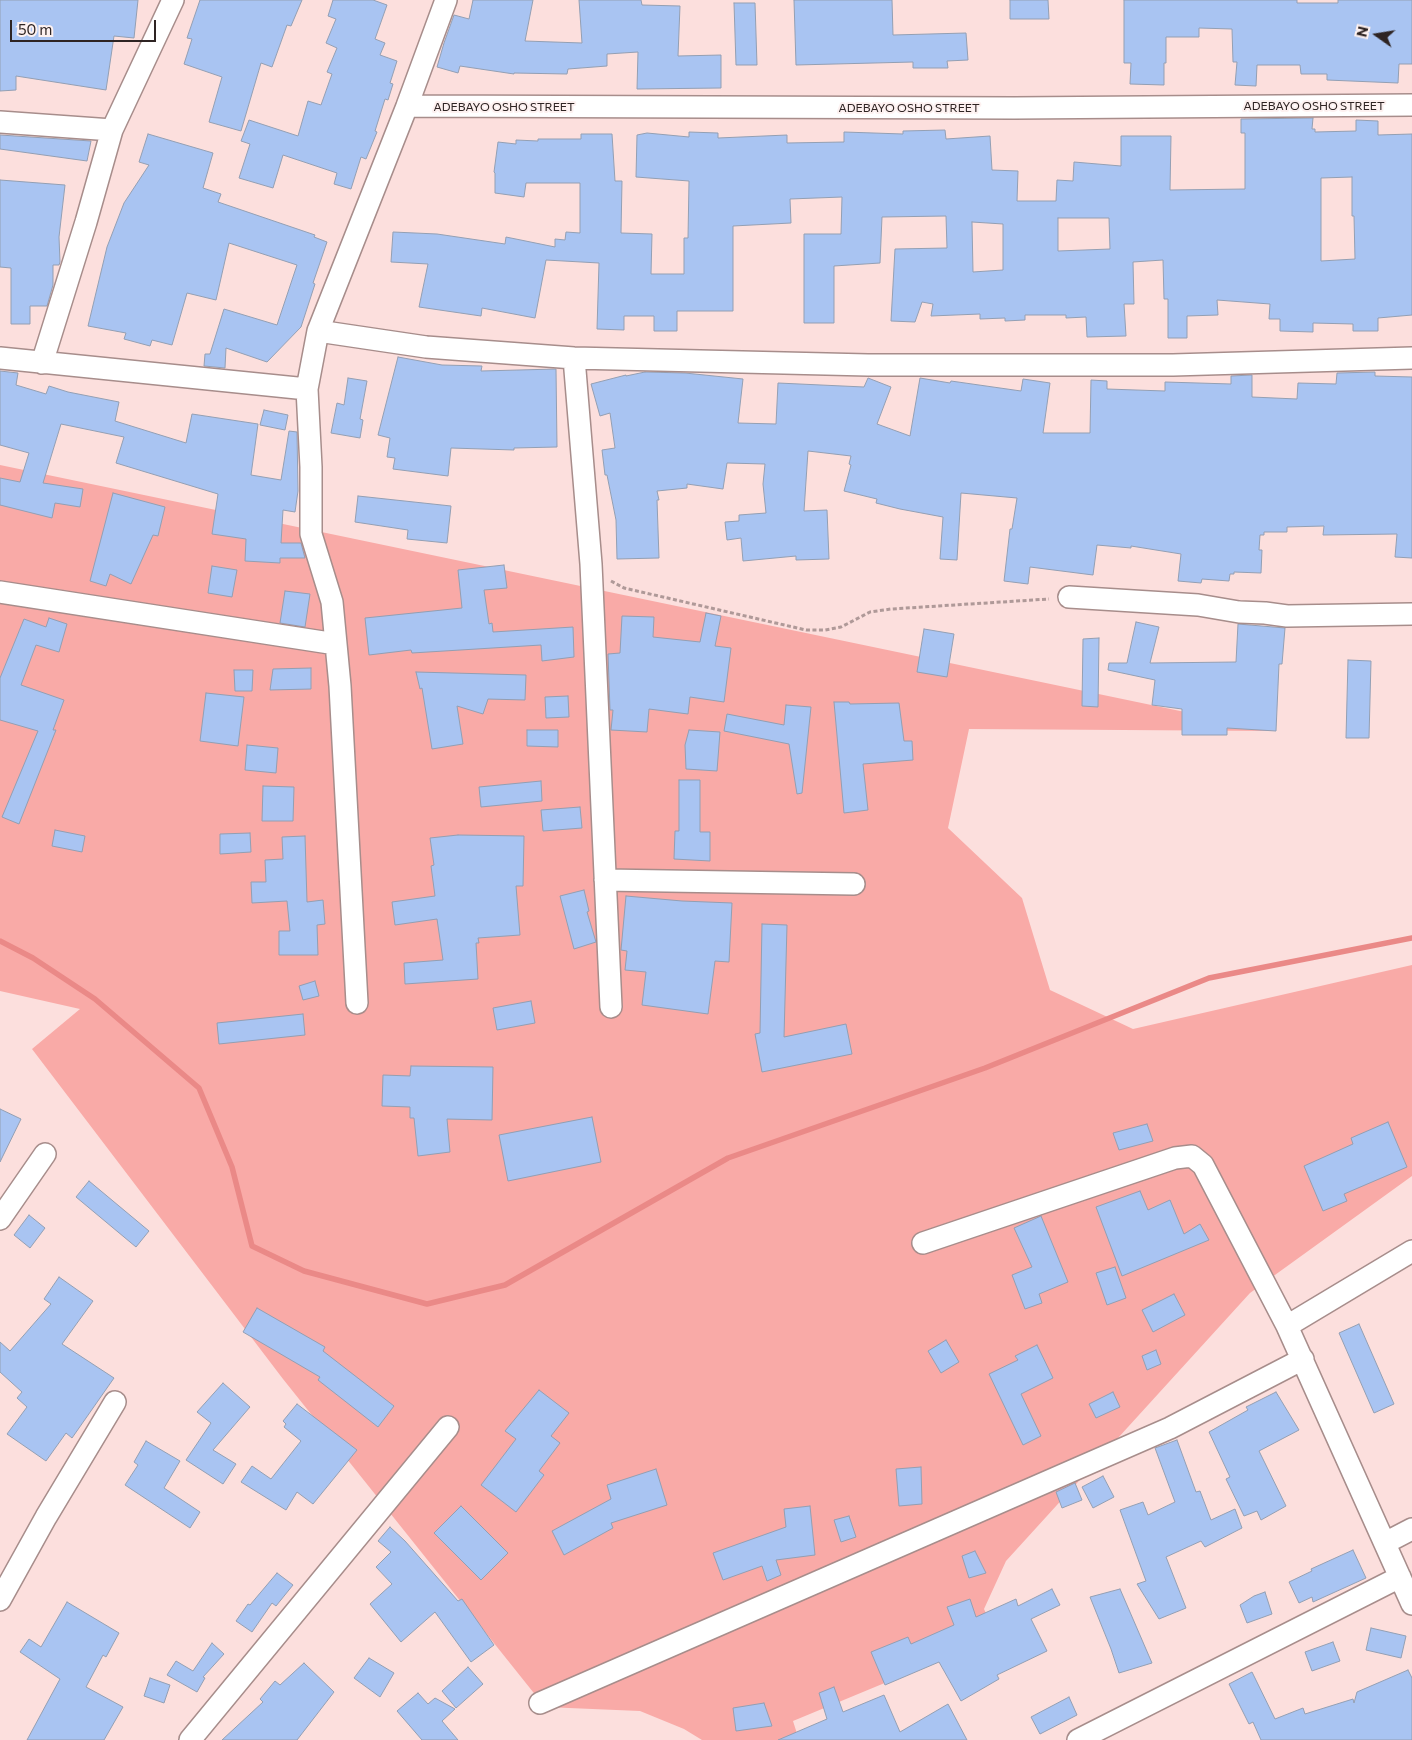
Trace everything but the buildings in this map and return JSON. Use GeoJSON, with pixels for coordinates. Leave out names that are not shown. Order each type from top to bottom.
{"type":"FeatureCollection","features":[{"type":"Feature","properties":{"kind":"street"},"geometry":{"type":"LineString","coordinates":[[42,363],[86,222],[112,130],[172,0]]}},
{"type":"Feature","properties":{"kind":"street"},"geometry":{"type":"LineString","coordinates":[[357,1003],[336,644],[332,602],[311,534],[311,467],[307,388],[318,331],[407,106],[446,0]]}},
{"type":"Feature","properties":{"kind":"street","name":"ADEBAYO OSHO STREET"},"geometry":{"type":"LineString","coordinates":[[407,106],[1024,108],[1412,105]]}},
{"type":"Feature","properties":{"kind":"street"},"geometry":{"type":"LineString","coordinates":[[0,122],[112,130]]}},
{"type":"Feature","properties":{"kind":"street"},"geometry":{"type":"LineString","coordinates":[[318,331],[426,347],[574,358],[868,365],[1173,365],[1412,358]]}},
{"type":"Feature","properties":{"kind":"street"},"geometry":{"type":"LineString","coordinates":[[0,358],[307,388]]}},
{"type":"Feature","properties":{"kind":"street"},"geometry":{"type":"LineString","coordinates":[[574,358],[590,564],[611,1006]]}},
{"type":"Feature","properties":{"kind":"street"},"geometry":{"type":"LineString","coordinates":[[0,592],[336,644]]}},
{"type":"Feature","properties":{"kind":"street"},"geometry":{"type":"LineString","coordinates":[[1070,597],[1198,605],[1239,612],[1287,616],[1412,614]]}},
{"type":"Feature","properties":{"kind":"street"},"geometry":{"type":"LineString","coordinates":[[606,880],[854,884]]}},
{"type":"Feature","properties":{"kind":"street"},"geometry":{"type":"LineString","coordinates":[[0,1219],[45,1154]]}},
{"type":"Feature","properties":{"kind":"street"},"geometry":{"type":"LineString","coordinates":[[923,1243],[1175,1158],[1192,1156],[1203,1165],[1287,1326],[1412,1604]]}},
{"type":"Feature","properties":{"kind":"street"},"geometry":{"type":"LineString","coordinates":[[1287,1326],[1412,1251]]}},
{"type":"Feature","properties":{"kind":"street"},"geometry":{"type":"LineString","coordinates":[[540,1703],[1170,1428],[1302,1359]]}},
{"type":"Feature","properties":{"kind":"street"},"geometry":{"type":"LineString","coordinates":[[0,1600],[46,1517],[115,1402]]}},
{"type":"Feature","properties":{"kind":"street"},"geometry":{"type":"LineString","coordinates":[[190,1740],[448,1427]]}},
{"type":"Feature","properties":{"kind":"street"},"geometry":{"type":"LineString","coordinates":[[1385,1543],[1412,1529]]}},
{"type":"Feature","properties":{"kind":"street"},"geometry":{"type":"LineString","coordinates":[[1078,1740],[1400,1578]]}},
{"type":"Feature","properties":{"kind":"path"},"geometry":{"type":"LineString","coordinates":[[590,564],[611,582],[624,588],[806,630],[825,630],[841,627],[870,612],[891,609],[1020,602],[1070,597]]}},
{"type":"Feature","properties":{"kind":"shaded area"},"geometry":{"type":"Polygon","coordinates":[[[0,465],[1276,731],[969,729],[948,828],[1022,898],[1050,990],[1133,1029],[1412,965],[1412,1176],[1250,1293],[1006,1561],[984,1609],[994,1631],[916,1670],[793,1721],[799,1740],[702,1740],[684,1729],[640,1711],[545,1707],[283,1379],[32,1049],[80,1009],[0,991],[0,465]]]}},
{"type":"Feature","properties":{"kind":"waterway"},"geometry":{"type":"LineString","coordinates":[[0,941],[33,958],[95,999],[199,1088],[232,1167],[252,1246],[304,1271],[427,1304],[505,1285],[728,1158],[985,1068],[1209,978],[1412,938]]}}]}
